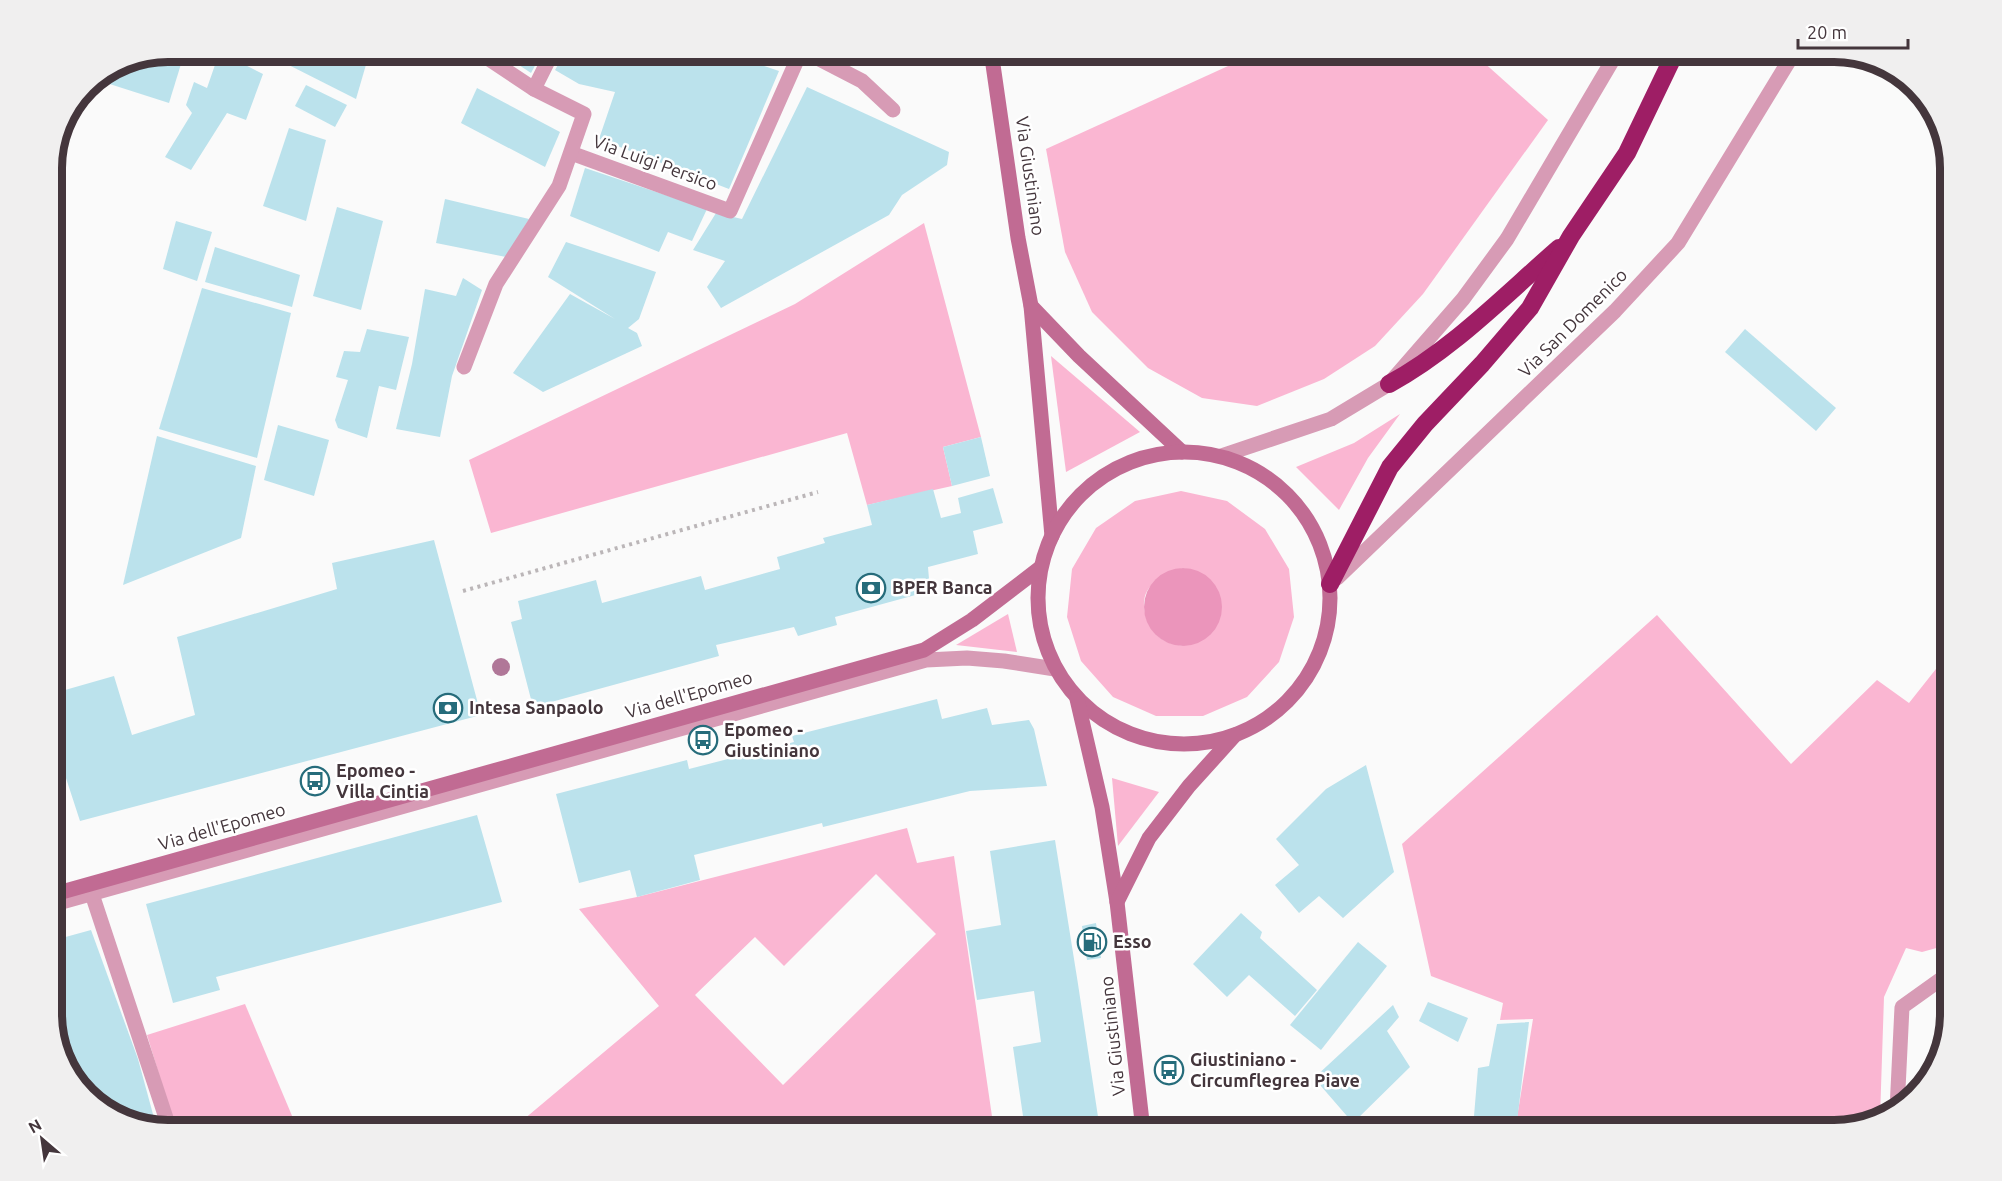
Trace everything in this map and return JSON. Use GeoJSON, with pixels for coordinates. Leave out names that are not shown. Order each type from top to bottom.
{"type":"FeatureCollection","features":[{"type":"Feature","properties":{"kind":"highway"},"geometry":{"type":"LineString","coordinates":[[1330,584],[1390,467],[1425,424],[1482,364],[1530,308],[1571,237],[1628,153],[1671,62]]}},
{"type":"Feature","properties":{"kind":"highway"},"geometry":{"type":"LineString","coordinates":[[1389,384],[1416,369],[1455,339],[1571,237]]}},
{"type":"Feature","properties":{"kind":"main road","name":"Via Giustiniano"},"geometry":{"type":"LineString","coordinates":[[993,62],[1018,238],[1031,306],[1052,536]]}},
{"type":"Feature","properties":{"kind":"main road"},"geometry":{"type":"LineString","coordinates":[[1031,306],[1079,356],[1182,452]]}},
{"type":"Feature","properties":{"kind":"main road"},"geometry":{"type":"LineString","coordinates":[[1182,452],[1221,456],[1255,470],[1284,490],[1307,518],[1323,550],[1330,584],[1330,616],[1322,646],[1308,676],[1288,700],[1264,720],[1235,735],[1194,744],[1151,741],[1111,725],[1077,699],[1055,669],[1042,637],[1037,602],[1040,568],[1052,536],[1074,501],[1105,475],[1142,458],[1182,452]]}},
{"type":"Feature","properties":{"kind":"main road","name":"Via dell'Epomeo"},"geometry":{"type":"LineString","coordinates":[[62,893],[91,889],[924,650],[972,620],[1040,568]]}},
{"type":"Feature","properties":{"kind":"main road","name":"Via Giustiniano"},"geometry":{"type":"LineString","coordinates":[[1077,699],[1102,807],[1118,902],[1142,1120]]}},
{"type":"Feature","properties":{"kind":"main road"},"geometry":{"type":"LineString","coordinates":[[1118,902],[1149,838],[1189,786],[1235,735]]}},
{"type":"Feature","properties":{"kind":"street"},"geometry":{"type":"LineString","coordinates":[[494,62],[534,89],[548,62]]}},
{"type":"Feature","properties":{"kind":"street","name":"Via Luigi Persico"},"geometry":{"type":"LineString","coordinates":[[571,153],[729,211],[798,62]]}},
{"type":"Feature","properties":{"kind":"street"},"geometry":{"type":"LineString","coordinates":[[825,62],[862,81],[894,110]]}},
{"type":"Feature","properties":{"kind":"street"},"geometry":{"type":"LineString","coordinates":[[1221,456],[1331,419],[1389,384],[1462,299],[1508,239],[1612,62]]}},
{"type":"Feature","properties":{"kind":"street","name":"Via San Domenico"},"geometry":{"type":"LineString","coordinates":[[1330,584],[1615,310],[1678,243],[1788,62]]}},
{"type":"Feature","properties":{"kind":"street","name":"Via Luigi Persico"},"geometry":{"type":"LineString","coordinates":[[464,367],[496,284],[559,186],[584,114],[534,89]]}},
{"type":"Feature","properties":{"kind":"street","name":"Via dell'Epomeo"},"geometry":{"type":"LineString","coordinates":[[62,901],[91,889],[926,660],[967,658],[1055,669]]}},
{"type":"Feature","properties":{"kind":"street"},"geometry":{"type":"LineString","coordinates":[[91,889],[167,1120]]}},
{"type":"Feature","properties":{"kind":"street"},"geometry":{"type":"LineString","coordinates":[[1898,1099],[1902,1007],[1940,980]]}},
{"type":"Feature","properties":{"kind":"path"},"geometry":{"type":"LineString","coordinates":[[463,591],[818,492]]}},
{"type":"Feature","properties":{"kind":"shaded area"},"geometry":{"type":"Polygon","coordinates":[[[1237,62],[1483,62],[1548,120],[1423,294],[1375,346],[1324,379],[1257,406],[1202,398],[1148,368],[1092,312],[1065,252],[1046,149],[1237,62]]]}},
{"type":"Feature","properties":{"kind":"shaded area"},"geometry":{"type":"Polygon","coordinates":[[[924,223],[981,437],[943,447],[952,486],[867,505],[847,433],[491,533],[469,460],[795,304],[924,223]]]}},
{"type":"Feature","properties":{"kind":"shaded area"},"geometry":{"type":"Polygon","coordinates":[[[1051,356],[1140,432],[1066,472],[1051,356]]]}},
{"type":"Feature","properties":{"kind":"shaded area"},"geometry":{"type":"Polygon","coordinates":[[[1400,414],[1368,458],[1339,510],[1296,467],[1354,443],[1400,414]]]}},
{"type":"Feature","properties":{"kind":"shaded area"},"geometry":{"type":"Polygon","coordinates":[[[1181,491],[1227,501],[1265,529],[1289,569],[1294,617],[1279,662],[1247,697],[1203,716],[1156,716],[1113,697],[1081,661],[1067,617],[1072,569],[1096,528],[1135,501],[1181,491]],[[1182,568],[1150,587],[1146,593],[1144,607],[1148,622],[1155,634],[1165,641],[1183,646],[1221,600],[1215,587],[1207,578],[1196,571],[1182,568]]]}},
{"type":"Feature","properties":{"kind":"shaded area"},"geometry":{"type":"Polygon","coordinates":[[[1183,568],[1198,571],[1210,580],[1219,592],[1222,607],[1219,622],[1210,634],[1198,643],[1183,646],[1168,643],[1156,634],[1147,622],[1144,607],[1147,592],[1156,580],[1168,571],[1183,568]]]}},
{"type":"Feature","properties":{"kind":"shaded area"},"geometry":{"type":"Polygon","coordinates":[[[1008,614],[1017,652],[956,645],[1008,614]]]}},
{"type":"Feature","properties":{"kind":"shaded area"},"geometry":{"type":"Polygon","coordinates":[[[1657,615],[1791,764],[1877,680],[1909,703],[1940,664],[1940,947],[1922,952],[1906,948],[1884,997],[1880,1109],[1862,1116],[1835,1120],[1517,1120],[1533,1019],[1500,1020],[1503,1003],[1431,976],[1402,844],[1657,615]]]}},
{"type":"Feature","properties":{"kind":"shaded area"},"geometry":{"type":"Polygon","coordinates":[[[1112,778],[1159,792],[1118,846],[1112,778]]]}},
{"type":"Feature","properties":{"kind":"shaded area"},"geometry":{"type":"Polygon","coordinates":[[[907,828],[917,863],[954,856],[993,1120],[523,1120],[659,1006],[579,909],[637,897],[907,828]],[[876,874],[784,966],[755,937],[695,995],[783,1085],[936,934],[876,874]]]}},
{"type":"Feature","properties":{"kind":"shaded area"},"geometry":{"type":"Polygon","coordinates":[[[245,1004],[294,1120],[173,1120],[147,1035],[245,1004]]]}},
{"type":"Feature","properties":{"kind":"building"},"geometry":{"type":"Polygon","coordinates":[[[153,62],[182,62],[169,103],[104,82],[140,65],[153,62]]]}},
{"type":"Feature","properties":{"kind":"building"},"geometry":{"type":"Polygon","coordinates":[[[216,62],[240,62],[263,74],[246,120],[227,113],[191,170],[165,157],[192,113],[186,105],[194,82],[207,88],[216,62]]]}},
{"type":"Feature","properties":{"kind":"building"},"geometry":{"type":"Polygon","coordinates":[[[283,62],[367,62],[356,99],[283,62]]]}},
{"type":"Feature","properties":{"kind":"building"},"geometry":{"type":"Polygon","coordinates":[[[514,62],[537,62],[531,73],[514,62]]]}},
{"type":"Feature","properties":{"kind":"building"},"geometry":{"type":"Polygon","coordinates":[[[560,62],[753,62],[779,71],[729,189],[599,139],[615,92],[579,84],[555,70],[560,62]]]}},
{"type":"Feature","properties":{"kind":"building"},"geometry":{"type":"Polygon","coordinates":[[[306,85],[347,105],[335,127],[295,106],[306,85]]]}},
{"type":"Feature","properties":{"kind":"building"},"geometry":{"type":"Polygon","coordinates":[[[807,87],[949,152],[947,165],[902,195],[889,215],[721,308],[707,287],[725,261],[693,250],[716,213],[742,219],[807,87]]]}},
{"type":"Feature","properties":{"kind":"building"},"geometry":{"type":"Polygon","coordinates":[[[477,88],[560,132],[545,167],[461,123],[477,88]]]}},
{"type":"Feature","properties":{"kind":"building"},"geometry":{"type":"Polygon","coordinates":[[[289,128],[326,140],[306,221],[263,206],[289,128]]]}},
{"type":"Feature","properties":{"kind":"building"},"geometry":{"type":"Polygon","coordinates":[[[585,168],[707,209],[692,241],[668,232],[659,252],[570,216],[585,168]]]}},
{"type":"Feature","properties":{"kind":"building"},"geometry":{"type":"Polygon","coordinates":[[[445,199],[529,219],[506,257],[436,243],[445,199]]]}},
{"type":"Feature","properties":{"kind":"building"},"geometry":{"type":"Polygon","coordinates":[[[337,207],[383,221],[361,310],[313,296],[337,207]]]}},
{"type":"Feature","properties":{"kind":"building"},"geometry":{"type":"Polygon","coordinates":[[[176,221],[212,232],[197,281],[163,269],[176,221]]]}},
{"type":"Feature","properties":{"kind":"building"},"geometry":{"type":"Polygon","coordinates":[[[566,242],[656,272],[639,319],[628,328],[637,333],[642,346],[543,392],[513,373],[570,294],[615,319],[548,277],[566,242]]]}},
{"type":"Feature","properties":{"kind":"building"},"geometry":{"type":"Polygon","coordinates":[[[215,247],[300,275],[292,307],[205,282],[215,247]]]}},
{"type":"Feature","properties":{"kind":"building"},"geometry":{"type":"Polygon","coordinates":[[[463,278],[482,290],[452,376],[440,437],[396,429],[412,364],[425,289],[456,296],[463,278]]]}},
{"type":"Feature","properties":{"kind":"building"},"geometry":{"type":"Polygon","coordinates":[[[202,288],[291,313],[257,458],[159,429],[202,288]]]}},
{"type":"Feature","properties":{"kind":"building"},"geometry":{"type":"Polygon","coordinates":[[[367,329],[409,337],[396,390],[379,386],[367,438],[338,428],[335,420],[348,380],[336,377],[344,351],[360,352],[367,329]]]}},
{"type":"Feature","properties":{"kind":"building"},"geometry":{"type":"Polygon","coordinates":[[[1745,329],[1836,408],[1816,431],[1725,352],[1745,329]]]}},
{"type":"Feature","properties":{"kind":"building"},"geometry":{"type":"Polygon","coordinates":[[[278,425],[329,440],[314,496],[264,480],[278,425]]]}},
{"type":"Feature","properties":{"kind":"building"},"geometry":{"type":"Polygon","coordinates":[[[157,436],[256,466],[241,538],[123,585],[157,436]]]}},
{"type":"Feature","properties":{"kind":"building"},"geometry":{"type":"Polygon","coordinates":[[[981,437],[990,476],[952,486],[943,447],[981,437]]]}},
{"type":"Feature","properties":{"kind":"building"},"geometry":{"type":"Polygon","coordinates":[[[993,488],[1003,523],[973,531],[978,554],[928,567],[930,591],[835,617],[837,625],[798,636],[794,627],[716,645],[719,656],[533,707],[511,622],[522,619],[518,601],[596,580],[602,603],[701,576],[705,590],[780,569],[777,557],[825,543],[823,538],[872,525],[867,505],[933,489],[941,518],[961,513],[958,498],[993,488]]]}},
{"type":"Feature","properties":{"kind":"building"},"geometry":{"type":"Polygon","coordinates":[[[434,540],[481,715],[80,821],[62,766],[62,691],[114,676],[132,735],[195,715],[177,637],[337,589],[332,563],[434,540]]]}},
{"type":"Feature","properties":{"kind":"building"},"geometry":{"type":"Polygon","coordinates":[[[937,699],[942,719],[987,708],[992,725],[1029,720],[1034,729],[1047,786],[970,791],[823,827],[822,823],[694,855],[700,880],[637,897],[630,870],[579,883],[556,794],[687,760],[689,769],[794,742],[792,736],[937,699]]]}},
{"type":"Feature","properties":{"kind":"building"},"geometry":{"type":"Polygon","coordinates":[[[1366,765],[1394,872],[1343,918],[1319,896],[1299,913],[1275,885],[1299,865],[1276,839],[1326,789],[1366,765]]]}},
{"type":"Feature","properties":{"kind":"building"},"geometry":{"type":"Polygon","coordinates":[[[477,815],[502,902],[216,977],[220,990],[173,1003],[146,904],[477,815]]]}},
{"type":"Feature","properties":{"kind":"building"},"geometry":{"type":"Polygon","coordinates":[[[1055,840],[1098,1120],[1024,1120],[1013,1047],[1041,1042],[1034,991],[977,1000],[966,931],[1001,925],[990,851],[1055,840]]]}},
{"type":"Feature","properties":{"kind":"building"},"geometry":{"type":"Polygon","coordinates":[[[1241,913],[1262,932],[1260,938],[1317,990],[1295,1016],[1249,975],[1227,997],[1193,964],[1241,913]]]}},
{"type":"Feature","properties":{"kind":"building"},"geometry":{"type":"Polygon","coordinates":[[[1096,923],[1101,958],[1087,960],[1082,926],[1096,923]]]}},
{"type":"Feature","properties":{"kind":"building"},"geometry":{"type":"Polygon","coordinates":[[[91,930],[138,1059],[154,1118],[127,1111],[103,1098],[92,1089],[76,1067],[62,1028],[62,938],[91,930]]]}},
{"type":"Feature","properties":{"kind":"building"},"geometry":{"type":"Polygon","coordinates":[[[1358,942],[1387,966],[1321,1050],[1290,1025],[1358,942]]]}},
{"type":"Feature","properties":{"kind":"building"},"geometry":{"type":"Polygon","coordinates":[[[1428,1002],[1468,1018],[1458,1042],[1419,1021],[1428,1002]]]}},
{"type":"Feature","properties":{"kind":"building"},"geometry":{"type":"Polygon","coordinates":[[[1393,1005],[1399,1017],[1387,1031],[1410,1067],[1356,1120],[1350,1120],[1314,1078],[1393,1005]]]}},
{"type":"Feature","properties":{"kind":"building"},"geometry":{"type":"Polygon","coordinates":[[[1529,1022],[1517,1120],[1474,1120],[1478,1068],[1489,1066],[1497,1024],[1529,1022]]]}},
{"type":"Feature","properties":{"kind":"place","name":"BPER Banca"},"geometry":{"type":"Point","coordinates":[871,588]}},
{"type":"Feature","properties":{"kind":"place","name":"Intesa Sanpaolo"},"geometry":{"type":"Point","coordinates":[448,708]}},
{"type":"Feature","properties":{"kind":"place","name":"Epomeo - Giustiniano"},"geometry":{"type":"Point","coordinates":[703,740]}},
{"type":"Feature","properties":{"kind":"place","name":"Epomeo - Villa Cintia"},"geometry":{"type":"Point","coordinates":[315,781]}},
{"type":"Feature","properties":{"kind":"place","name":"Esso"},"geometry":{"type":"Point","coordinates":[1092,942]}},
{"type":"Feature","properties":{"kind":"place","name":"Giustiniano - Circumflegrea Piave"},"geometry":{"type":"Point","coordinates":[1169,1070]}}]}
